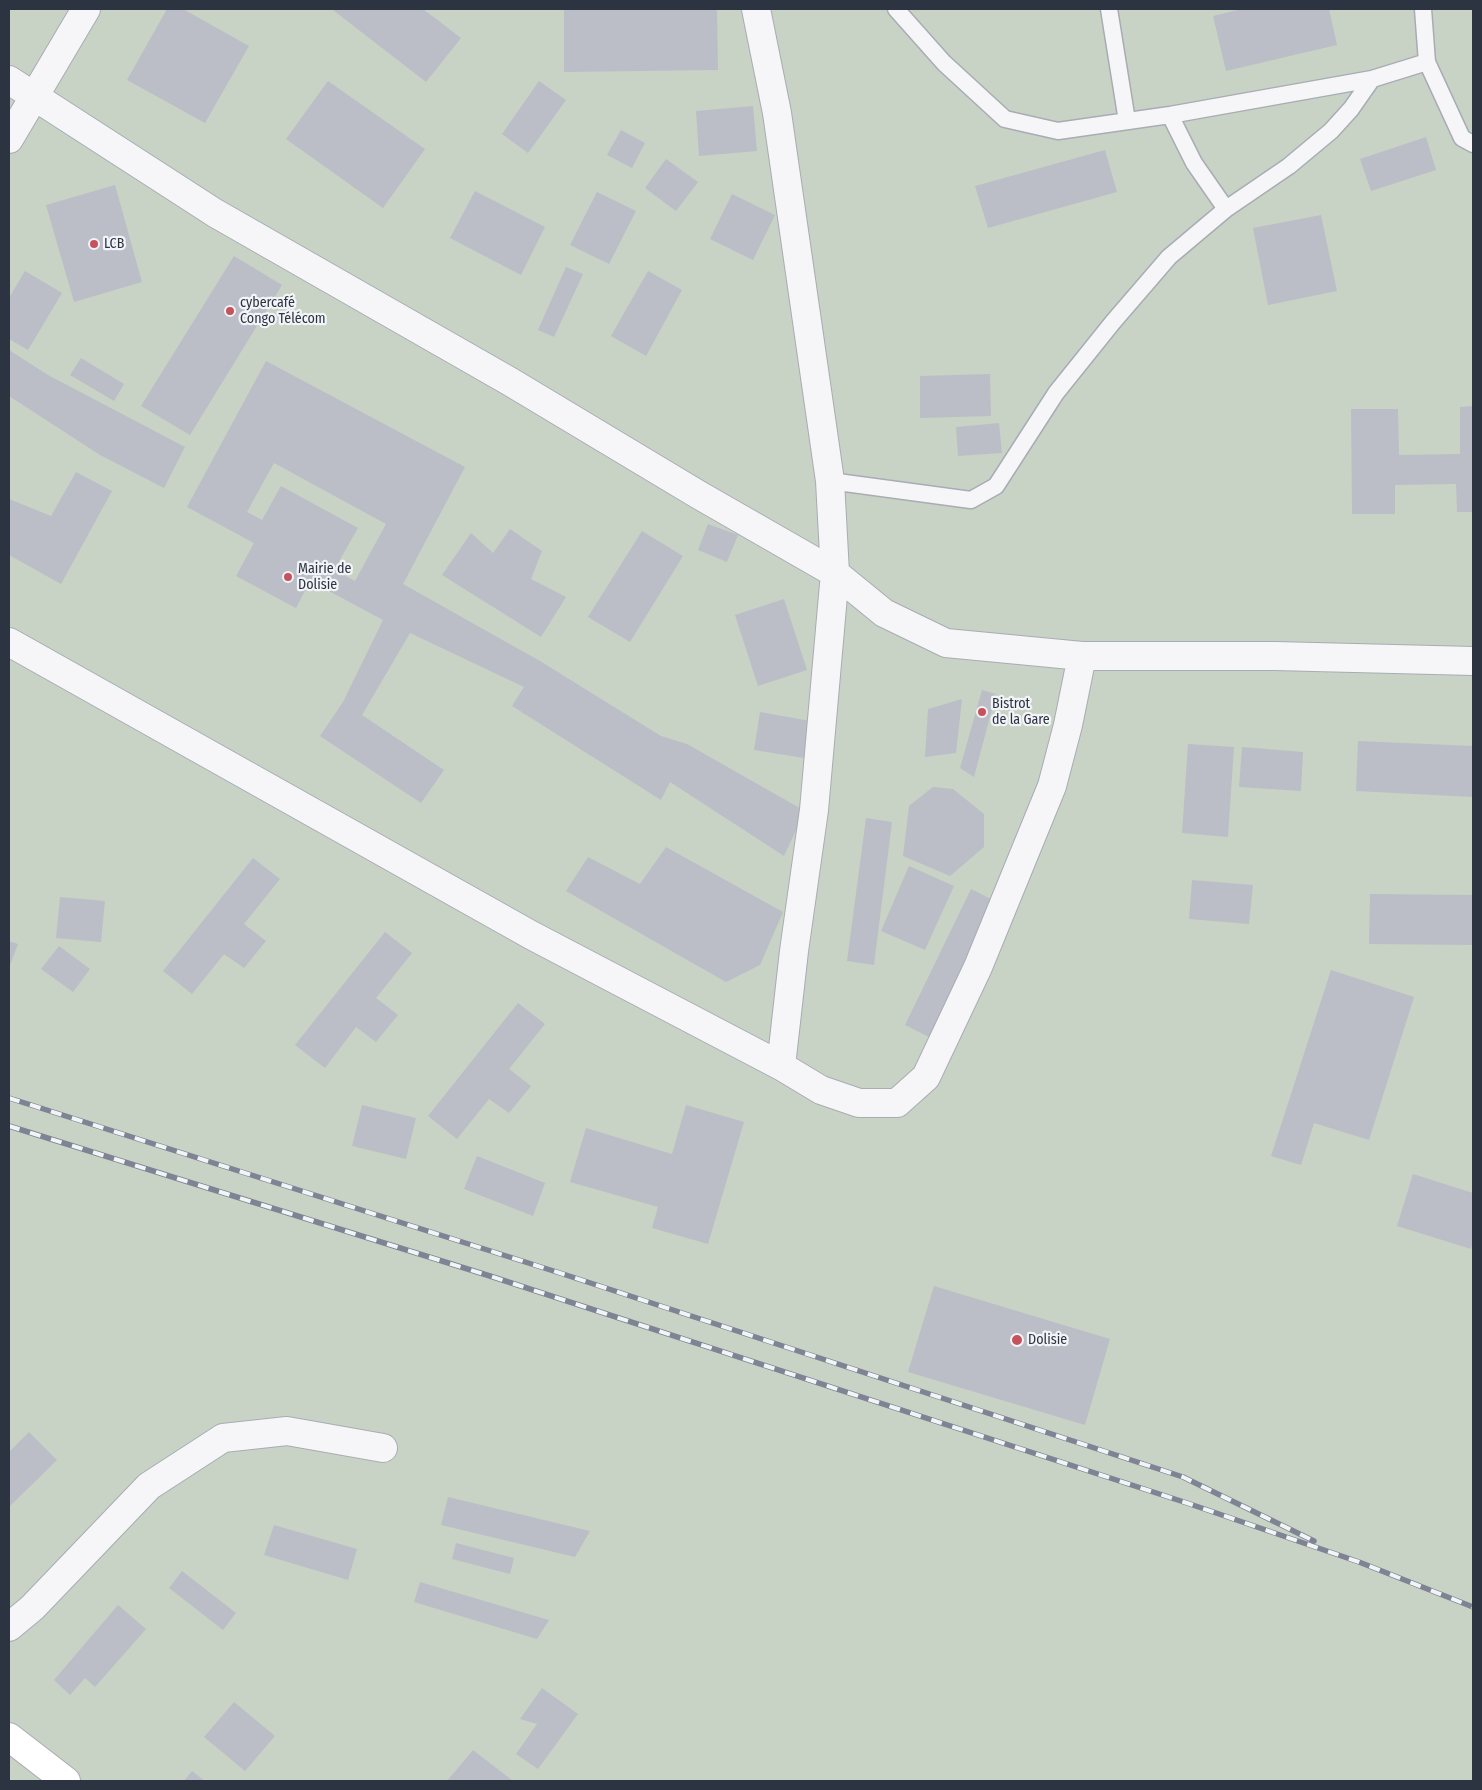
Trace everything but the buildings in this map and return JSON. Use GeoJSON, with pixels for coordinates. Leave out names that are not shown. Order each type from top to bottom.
{"type":"FeatureCollection","features":[{"type":"Feature","properties":{"kind":"main road"},"geometry":{"type":"LineString","coordinates":[[9,1737],[66,1781]]}},
{"type":"Feature","properties":{"kind":"street"},"geometry":{"type":"LineString","coordinates":[[9,139],[86,9]]}},
{"type":"Feature","properties":{"kind":"street"},"geometry":{"type":"LineString","coordinates":[[756,9],[777,112],[830,481],[835,573],[814,810],[794,951],[781,1066]]}},
{"type":"Feature","properties":{"kind":"street"},"geometry":{"type":"LineString","coordinates":[[9,80],[215,213],[509,381],[699,495],[835,573],[884,613],[946,643],[1082,656],[1276,656],[1473,661]]}},
{"type":"Feature","properties":{"kind":"street"},"geometry":{"type":"LineString","coordinates":[[9,642],[531,935],[781,1066],[821,1090],[859,1103],[897,1103],[926,1077],[978,967],[1052,786],[1068,725],[1082,656]]}},
{"type":"Feature","properties":{"kind":"street"},"geometry":{"type":"LineString","coordinates":[[9,1627],[32,1608],[149,1486],[223,1438],[287,1431],[383,1448]]}},
{"type":"Feature","properties":{"kind":"lane"},"geometry":{"type":"LineString","coordinates":[[896,9],[944,63],[1005,119],[1058,131],[1170,115],[1372,79],[1427,62]]}},
{"type":"Feature","properties":{"kind":"lane"},"geometry":{"type":"LineString","coordinates":[[1109,9],[1127,121]]}},
{"type":"Feature","properties":{"kind":"lane"},"geometry":{"type":"LineString","coordinates":[[1423,9],[1427,62],[1462,138],[1473,144]]}},
{"type":"Feature","properties":{"kind":"lane"},"geometry":{"type":"LineString","coordinates":[[830,481],[971,500],[996,486],[1056,393],[1113,322],[1169,257],[1226,208],[1289,166],[1331,131],[1351,109],[1372,79]]}},
{"type":"Feature","properties":{"kind":"lane"},"geometry":{"type":"LineString","coordinates":[[1170,115],[1194,163],[1226,208]]}},
{"type":"Feature","properties":{"kind":"green space"},"geometry":{"type":"Polygon","coordinates":[[[9,9],[1473,9],[1473,1781],[9,1781],[9,9]]]}},
{"type":"Feature","properties":{"kind":"railway"},"geometry":{"type":"LineString","coordinates":[[9,1098],[563,1274],[1183,1477],[1314,1541]]}},
{"type":"Feature","properties":{"kind":"railway"},"geometry":{"type":"LineString","coordinates":[[9,1126],[490,1276],[1187,1503],[1359,1562],[1473,1607]]}},
{"type":"Feature","properties":{"kind":"place","name":"LCB"},"geometry":{"type":"Point","coordinates":[94,244]}},
{"type":"Feature","properties":{"kind":"place","name":"cybercafé Congo Télécom"},"geometry":{"type":"Point","coordinates":[230,311]}},
{"type":"Feature","properties":{"kind":"place","name":"Mairie de Dolisie"},"geometry":{"type":"Point","coordinates":[288,577]}},
{"type":"Feature","properties":{"kind":"place","name":"Bistrot de la Gare"},"geometry":{"type":"Point","coordinates":[982,712]}},
{"type":"Feature","properties":{"kind":"place","name":"Dolisie"},"geometry":{"type":"Point","coordinates":[1017,1340]}}]}
